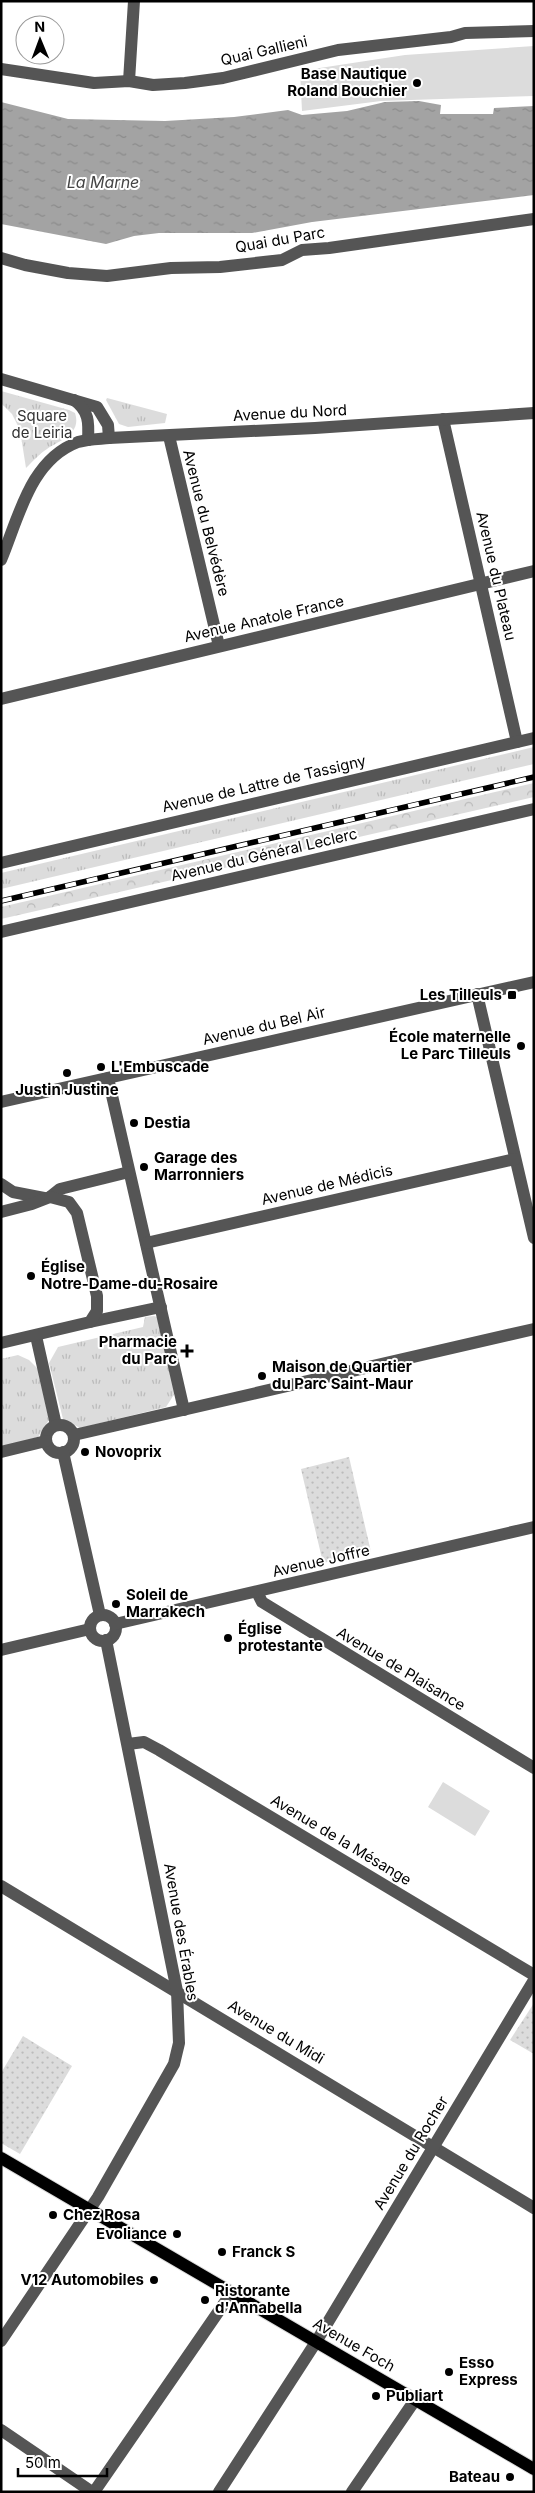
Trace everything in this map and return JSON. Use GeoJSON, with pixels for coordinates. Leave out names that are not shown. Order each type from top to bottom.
{"type":"FeatureCollection","features":[{"type":"Feature","properties":{"kind":"main road","name":"Avenue Foch"},"geometry":{"type":"LineString","coordinates":[[1,2158],[534,2469]]}},
{"type":"Feature","properties":{"kind":"street"},"geometry":{"type":"LineString","coordinates":[[129,81],[134,1]]}},
{"type":"Feature","properties":{"kind":"street","name":"Quai Gallieni"},"geometry":{"type":"LineString","coordinates":[[1,69],[94,83],[129,81],[154,85],[223,78],[338,50],[451,38],[465,33],[534,31]]}},
{"type":"Feature","properties":{"kind":"street","name":"Quai du Parc"},"geometry":{"type":"LineString","coordinates":[[1,258],[25,265],[68,273],[129,275],[171,268],[220,267],[282,260],[302,250],[329,248],[534,219]]}},
{"type":"Feature","properties":{"kind":"street"},"geometry":{"type":"LineString","coordinates":[[1,379],[72,398],[97,407],[108,425],[109,438]]}},
{"type":"Feature","properties":{"kind":"street"},"geometry":{"type":"LineString","coordinates":[[72,398],[83,407],[87,415],[88,440]]}},
{"type":"Feature","properties":{"kind":"street","name":"Avenue du Nord"},"geometry":{"type":"LineString","coordinates":[[1,560],[40,471],[52,458],[78,442],[109,438],[169,436],[534,413]]}},
{"type":"Feature","properties":{"kind":"street","name":"Avenue du Plateau"},"geometry":{"type":"LineString","coordinates":[[443,419],[517,742]]}},
{"type":"Feature","properties":{"kind":"street","name":"Avenue du Belvédère"},"geometry":{"type":"LineString","coordinates":[[169,436],[220,646]]}},
{"type":"Feature","properties":{"kind":"street","name":"Avenue Anatole France"},"geometry":{"type":"LineString","coordinates":[[1,699],[534,571]]}},
{"type":"Feature","properties":{"kind":"street","name":"Avenue de Lattre de Tassigny"},"geometry":{"type":"LineString","coordinates":[[1,863],[534,738]]}},
{"type":"Feature","properties":{"kind":"street","name":"Avenue du Général Leclerc"},"geometry":{"type":"LineString","coordinates":[[1,932],[534,809]]}},
{"type":"Feature","properties":{"kind":"street","name":"Avenue du Bel Air"},"geometry":{"type":"LineString","coordinates":[[1,1102],[534,982]]}},
{"type":"Feature","properties":{"kind":"street"},"geometry":{"type":"LineString","coordinates":[[477,994],[534,1238]]}},
{"type":"Feature","properties":{"kind":"street"},"geometry":{"type":"LineString","coordinates":[[108,1078],[184,1410]]}},
{"type":"Feature","properties":{"kind":"street","name":"Avenue de Médicis"},"geometry":{"type":"LineString","coordinates":[[146,1243],[516,1159]]}},
{"type":"Feature","properties":{"kind":"street"},"geometry":{"type":"LineString","coordinates":[[1,1212],[32,1204],[60,1189],[129,1172]]}},
{"type":"Feature","properties":{"kind":"street"},"geometry":{"type":"LineString","coordinates":[[1,1184],[13,1192],[69,1202],[77,1213],[97,1296],[97,1311],[90,1322]]}},
{"type":"Feature","properties":{"kind":"street"},"geometry":{"type":"LineString","coordinates":[[1,1344],[161,1307]]}},
{"type":"Feature","properties":{"kind":"street"},"geometry":{"type":"LineString","coordinates":[[74,1435],[534,1329]]}},
{"type":"Feature","properties":{"kind":"street"},"geometry":{"type":"LineString","coordinates":[[36,1336],[56,1425]]}},
{"type":"Feature","properties":{"kind":"street"},"geometry":{"type":"LineString","coordinates":[[46,1441],[49,1430],[56,1425],[65,1426],[74,1435]]}},
{"type":"Feature","properties":{"kind":"street"},"geometry":{"type":"LineString","coordinates":[[46,1441],[54,1451],[63,1452],[73,1444],[74,1435]]}},
{"type":"Feature","properties":{"kind":"street"},"geometry":{"type":"LineString","coordinates":[[1,1452],[46,1441]]}},
{"type":"Feature","properties":{"kind":"street"},"geometry":{"type":"LineString","coordinates":[[63,1452],[100,1615]]}},
{"type":"Feature","properties":{"kind":"street","name":"Avenue Joffre"},"geometry":{"type":"LineString","coordinates":[[115,1624],[534,1527]]}},
{"type":"Feature","properties":{"kind":"street","name":"Avenue de Plaisance"},"geometry":{"type":"LineString","coordinates":[[256,1592],[262,1602],[534,1768]]}},
{"type":"Feature","properties":{"kind":"street"},"geometry":{"type":"LineString","coordinates":[[100,1615],[109,1617],[115,1624],[113,1636],[106,1640],[97,1639],[90,1629],[92,1620],[100,1615]]}},
{"type":"Feature","properties":{"kind":"street"},"geometry":{"type":"LineString","coordinates":[[1,1650],[90,1629]]}},
{"type":"Feature","properties":{"kind":"street","name":"Avenue des Érables"},"geometry":{"type":"LineString","coordinates":[[1,2341],[90,2210],[174,2064],[179,2044],[177,1991],[106,1640]]}},
{"type":"Feature","properties":{"kind":"street","name":"Avenue de la Mésange"},"geometry":{"type":"LineString","coordinates":[[128,1744],[144,1742],[159,1750],[534,1975]]}},
{"type":"Feature","properties":{"kind":"street","name":"Avenue du Midi"},"geometry":{"type":"LineString","coordinates":[[1,1886],[534,2208]]}},
{"type":"Feature","properties":{"kind":"street","name":"Avenue du Rocher"},"geometry":{"type":"LineString","coordinates":[[220,2492],[316,2342],[534,1980]]}},
{"type":"Feature","properties":{"kind":"street"},"geometry":{"type":"LineString","coordinates":[[1,2430],[93,2492],[232,2292]]}},
{"type":"Feature","properties":{"kind":"street"},"geometry":{"type":"LineString","coordinates":[[352,2492],[414,2400]]}},
{"type":"Feature","properties":{"kind":"green space","name":"Base Nautique Roland Bouchier"},"geometry":{"type":"Polygon","coordinates":[[[534,46],[534,96],[381,101],[302,111],[300,71],[405,55],[534,46]]]}},
{"type":"Feature","properties":{"kind":"green space","name":"Square de Leiria"},"geometry":{"type":"Polygon","coordinates":[[[1,391],[75,413],[76,420],[73,431],[44,451],[26,468],[20,430],[12,414],[1,403],[1,391]]]}},
{"type":"Feature","properties":{"kind":"green space","name":"Square de Leiria"},"geometry":{"type":"Polygon","coordinates":[[[107,398],[167,414],[165,423],[128,427],[119,424],[106,400],[107,398]]]}},
{"type":"Feature","properties":{"kind":"green space"},"geometry":{"type":"Polygon","coordinates":[[[534,747],[534,764],[1,889],[1,873],[534,747]]]}},
{"type":"Feature","properties":{"kind":"green space"},"geometry":{"type":"Polygon","coordinates":[[[534,783],[534,797],[1,919],[1,907],[534,783]]]}},
{"type":"Feature","properties":{"kind":"green space"},"geometry":{"type":"Polygon","coordinates":[[[145,1317],[157,1317],[175,1393],[166,1407],[80,1428],[63,1419],[49,1363],[58,1347],[143,1327],[145,1317]]]}},
{"type":"Feature","properties":{"kind":"green space"},"geometry":{"type":"Polygon","coordinates":[[[18,1355],[29,1360],[38,1369],[49,1420],[38,1437],[1,1447],[1,1359],[18,1355]]]}},
{"type":"Feature","properties":{"kind":"green space"},"geometry":{"type":"Polygon","coordinates":[[[349,1457],[371,1552],[323,1563],[301,1469],[349,1457]]]}},
{"type":"Feature","properties":{"kind":"green space"},"geometry":{"type":"Polygon","coordinates":[[[443,1782],[490,1811],[475,1836],[428,1807],[443,1782]]]}},
{"type":"Feature","properties":{"kind":"green space"},"geometry":{"type":"Polygon","coordinates":[[[534,2003],[534,2054],[510,2040],[534,2003]]]}},
{"type":"Feature","properties":{"kind":"green space"},"geometry":{"type":"Polygon","coordinates":[[[23,2036],[72,2066],[20,2154],[1,2143],[1,2073],[23,2036]]]}},
{"type":"Feature","properties":{"kind":"water","name":"La Marne"},"geometry":{"type":"Polygon","coordinates":[[[419,101],[441,105],[440,114],[493,114],[494,108],[534,106],[534,195],[312,222],[252,233],[159,233],[134,236],[106,244],[1,224],[1,102],[68,119],[165,121],[234,117],[288,110],[302,115],[347,111],[385,102],[419,101]]]}},
{"type":"Feature","properties":{"kind":"railway"},"geometry":{"type":"LineString","coordinates":[[1,901],[534,777]]}},
{"type":"Feature","properties":{"kind":"place","name":"Base Nautique Roland Bouchier"},"geometry":{"type":"Point","coordinates":[417,83]}},
{"type":"Feature","properties":{"kind":"place","name":"Les Tilleuls"},"geometry":{"type":"Point","coordinates":[512,995]}},
{"type":"Feature","properties":{"kind":"place","name":"École maternelle Le Parc Tilleuls"},"geometry":{"type":"Point","coordinates":[521,1046]}},
{"type":"Feature","properties":{"kind":"place","name":"L'Embuscade"},"geometry":{"type":"Point","coordinates":[101,1067]}},
{"type":"Feature","properties":{"kind":"place","name":"Justin Justine"},"geometry":{"type":"Point","coordinates":[67,1073]}},
{"type":"Feature","properties":{"kind":"place","name":"Destia"},"geometry":{"type":"Point","coordinates":[134,1123]}},
{"type":"Feature","properties":{"kind":"place","name":"Garage des Marronniers"},"geometry":{"type":"Point","coordinates":[144,1167]}},
{"type":"Feature","properties":{"kind":"place","name":"Église Notre-Dame-du-Rosaire"},"geometry":{"type":"Point","coordinates":[31,1276]}},
{"type":"Feature","properties":{"kind":"place","name":"Pharmacie du Parc"},"geometry":{"type":"Point","coordinates":[187,1351]}},
{"type":"Feature","properties":{"kind":"place","name":"Maison de Quartier du Parc Saint-Maur"},"geometry":{"type":"Point","coordinates":[262,1376]}},
{"type":"Feature","properties":{"kind":"place","name":"Novoprix"},"geometry":{"type":"Point","coordinates":[85,1452]}},
{"type":"Feature","properties":{"kind":"place","name":"Soleil de Marrakech"},"geometry":{"type":"Point","coordinates":[116,1604]}},
{"type":"Feature","properties":{"kind":"place","name":"Église protestante"},"geometry":{"type":"Point","coordinates":[228,1638]}},
{"type":"Feature","properties":{"kind":"place","name":"Chez Rosa"},"geometry":{"type":"Point","coordinates":[53,2215]}},
{"type":"Feature","properties":{"kind":"place","name":"Evoliance"},"geometry":{"type":"Point","coordinates":[177,2234]}},
{"type":"Feature","properties":{"kind":"place","name":"Franck S"},"geometry":{"type":"Point","coordinates":[222,2252]}},
{"type":"Feature","properties":{"kind":"place","name":"V12 Automobiles"},"geometry":{"type":"Point","coordinates":[154,2280]}},
{"type":"Feature","properties":{"kind":"place","name":"Ristorante d'Annabella"},"geometry":{"type":"Point","coordinates":[205,2300]}},
{"type":"Feature","properties":{"kind":"place","name":"Esso Express"},"geometry":{"type":"Point","coordinates":[449,2372]}},
{"type":"Feature","properties":{"kind":"place","name":"Publiart"},"geometry":{"type":"Point","coordinates":[376,2396]}},
{"type":"Feature","properties":{"kind":"place","name":"Bateau"},"geometry":{"type":"Point","coordinates":[510,2477]}}]}
